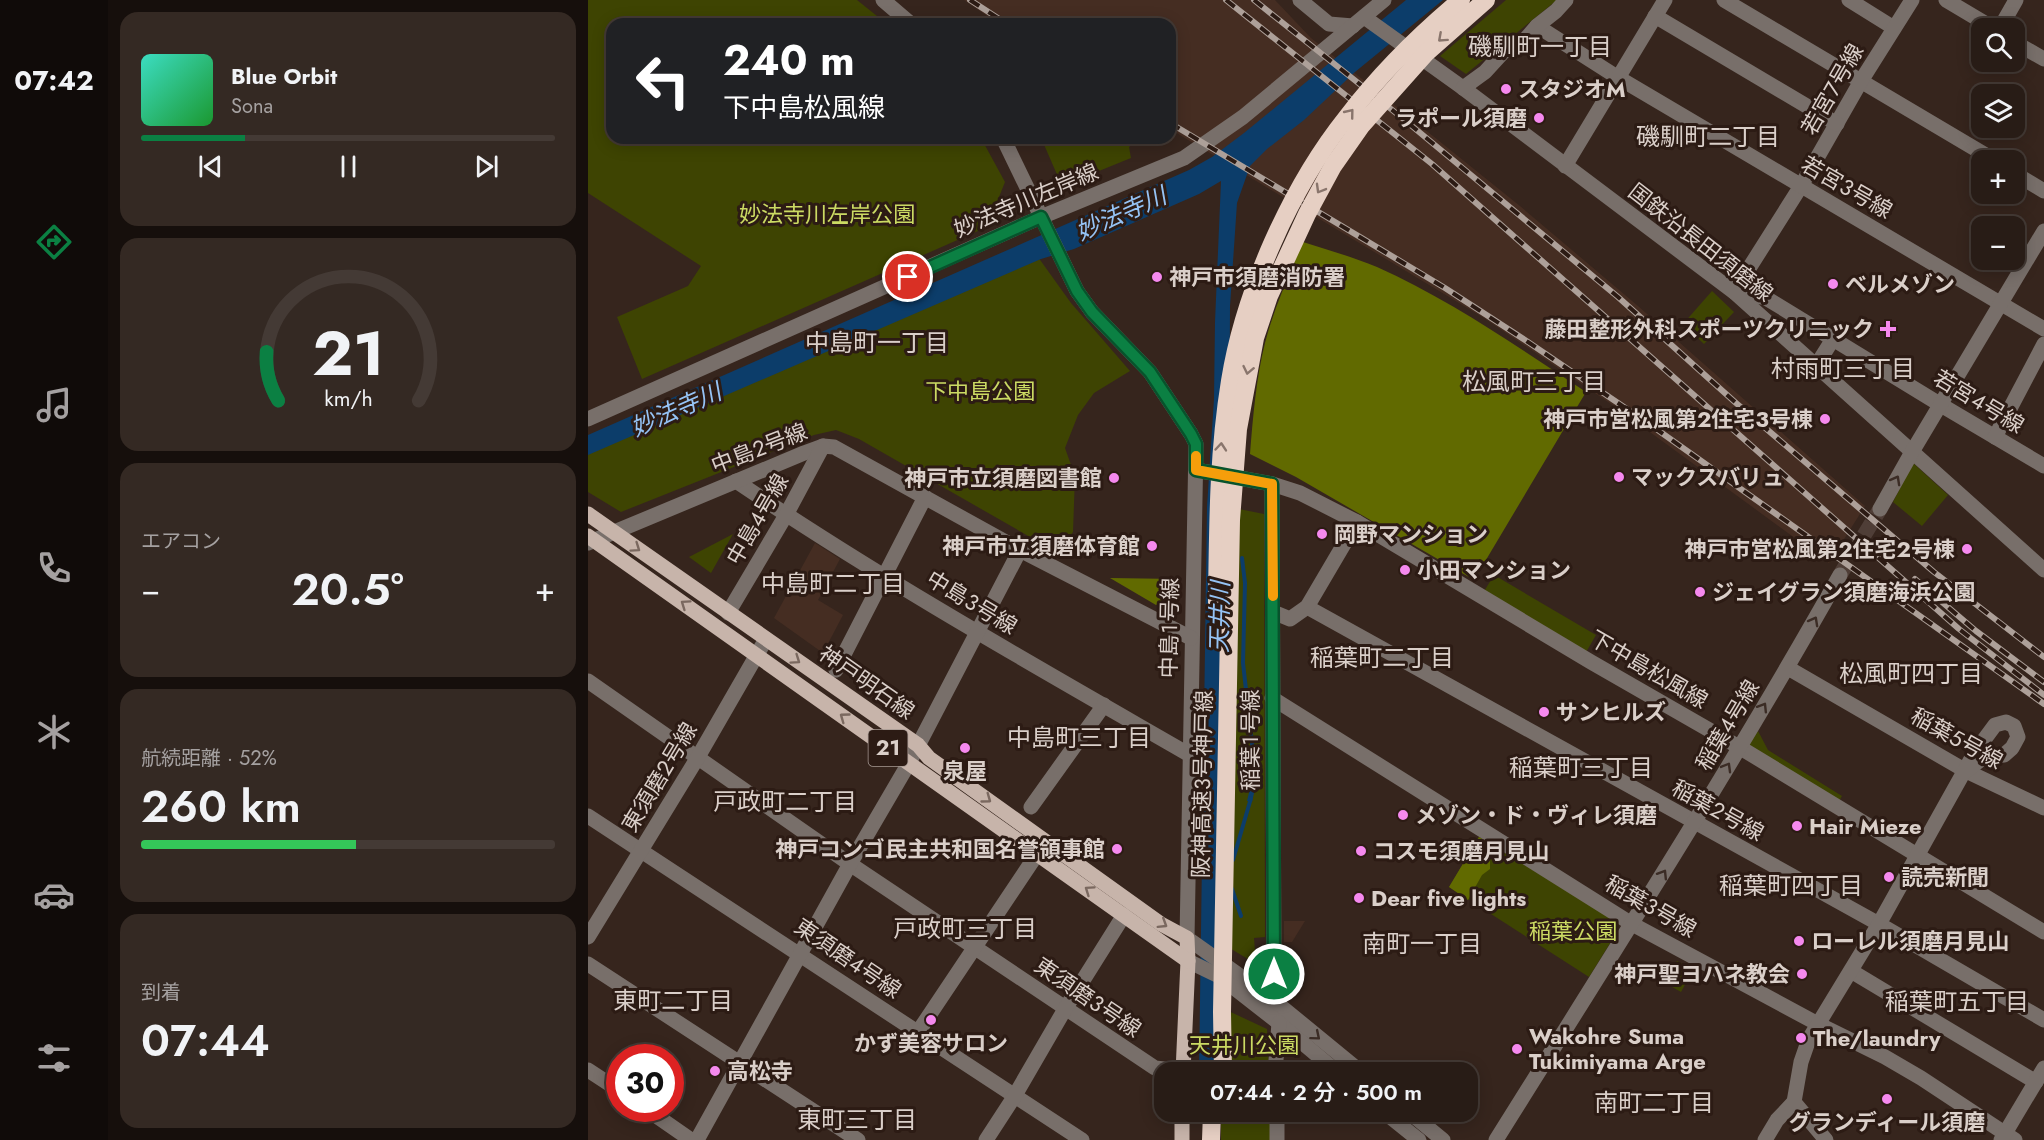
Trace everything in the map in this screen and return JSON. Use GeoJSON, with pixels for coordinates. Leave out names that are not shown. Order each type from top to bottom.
{"type":"FeatureCollection","features":[{"type":"Feature","properties":{"kind":"highway","name":"阪神高速3号神戸線"},"geometry":{"type":"LineString","coordinates":[[1213,1062],[1219,491],[1223,427],[1239,334],[1273,244],[1318,157],[1376,82],[1412,43],[1461,0]]}},
{"type":"Feature","properties":{"kind":"highway","name":"阪神高速3号神戸線"},"geometry":{"type":"LineString","coordinates":[[1223,1062],[1231,520],[1238,429],[1255,338],[1269,296],[1306,214],[1333,166],[1361,126],[1426,53],[1486,0]]}},
{"type":"Feature","properties":{"kind":"highway"},"geometry":{"type":"LineString","coordinates":[[1211,1140],[1212,1122]]}},
{"type":"Feature","properties":{"kind":"highway"},"geometry":{"type":"LineString","coordinates":[[1223,1122],[1224,1140]]}},
{"type":"Feature","properties":{"kind":"main road","name":"神戸明石線"},"geometry":{"type":"LineString","coordinates":[[588,514],[918,745],[929,758],[1161,924],[1187,938]]}},
{"type":"Feature","properties":{"kind":"main road","name":"神戸明石線"},"geometry":{"type":"LineString","coordinates":[[590,539],[757,654],[1188,961]]}},
{"type":"Feature","properties":{"kind":"main road"},"geometry":{"type":"LineString","coordinates":[[1183,1062],[1187,938]]}},
{"type":"Feature","properties":{"kind":"main road"},"geometry":{"type":"LineString","coordinates":[[1182,1122],[1182,1140]]}},
{"type":"Feature","properties":{"kind":"street"},"geometry":{"type":"LineString","coordinates":[[884,0],[904,18]]}},
{"type":"Feature","properties":{"kind":"street"},"geometry":{"type":"LineString","coordinates":[[1300,0],[1329,24],[1364,23]]}},
{"type":"Feature","properties":{"kind":"street","name":"妙法寺川左岸線"},"geometry":{"type":"LineString","coordinates":[[588,419],[1041,217],[1184,158],[1243,117],[1364,23],[1384,0]]}},
{"type":"Feature","properties":{"kind":"street"},"geometry":{"type":"LineString","coordinates":[[1463,88],[1485,72],[1507,48],[1524,41],[1566,0]]}},
{"type":"Feature","properties":{"kind":"street"},"geometry":{"type":"LineString","coordinates":[[1565,166],[1665,0]]}},
{"type":"Feature","properties":{"kind":"street"},"geometry":{"type":"LineString","coordinates":[[1724,0],[1977,150]]}},
{"type":"Feature","properties":{"kind":"street"},"geometry":{"type":"LineString","coordinates":[[1849,0],[1894,28]]}},
{"type":"Feature","properties":{"kind":"street","name":"若宮７号線"},"geometry":{"type":"LineString","coordinates":[[1734,292],[1801,186],[1861,81],[1912,0]]}},
{"type":"Feature","properties":{"kind":"street"},"geometry":{"type":"LineString","coordinates":[[1946,0],[1976,18]]}},
{"type":"Feature","properties":{"kind":"street"},"geometry":{"type":"LineString","coordinates":[[2006,18],[2016,0]]}},
{"type":"Feature","properties":{"kind":"street"},"geometry":{"type":"LineString","coordinates":[[1655,16],[1837,124]]}},
{"type":"Feature","properties":{"kind":"street","name":"国鉄沿長田須磨線"},"geometry":{"type":"LineString","coordinates":[[1364,23],[1396,40],[1463,88],[1734,292],[2044,570]]}},
{"type":"Feature","properties":{"kind":"street","name":"若宮３号線"},"geometry":{"type":"LineString","coordinates":[[1537,26],[1617,77],[2044,329]]}},
{"type":"Feature","properties":{"kind":"street"},"geometry":{"type":"LineString","coordinates":[[2025,48],[2044,59]]}},
{"type":"Feature","properties":{"kind":"street","name":"中島１号線"},"geometry":{"type":"LineString","coordinates":[[1006,144],[1077,291],[1087,305],[1150,372],[1196,444],[1199,471],[1191,638],[1187,938]]}},
{"type":"Feature","properties":{"kind":"street"},"geometry":{"type":"LineString","coordinates":[[2025,179],[2044,190]]}},
{"type":"Feature","properties":{"kind":"street"},"geometry":{"type":"LineString","coordinates":[[1880,509],[2044,231]]}},
{"type":"Feature","properties":{"kind":"street","name":"若宮４号線"},"geometry":{"type":"LineString","coordinates":[[1734,292],[1766,298],[2044,465]]}},
{"type":"Feature","properties":{"kind":"street"},"geometry":{"type":"LineString","coordinates":[[1816,366],[1833,339]]}},
{"type":"Feature","properties":{"kind":"street"},"geometry":{"type":"LineString","coordinates":[[1995,437],[2044,344]]}},
{"type":"Feature","properties":{"kind":"street","name":"中島２号線"},"geometry":{"type":"LineString","coordinates":[[590,539],[613,532],[823,446],[834,447],[1020,550],[1191,638]]}},
{"type":"Feature","properties":{"kind":"street","name":"中島４号線"},"geometry":{"type":"LineString","coordinates":[[728,614],[823,446]]}},
{"type":"Feature","properties":{"kind":"street","name":"下中島松風線"},"geometry":{"type":"LineString","coordinates":[[1199,471],[1272,484],[1300,493],[1357,522],[1574,652],[1739,747],[2044,932]]}},
{"type":"Feature","properties":{"kind":"street","name":"中島３号線"},"geometry":{"type":"LineString","coordinates":[[736,481],[786,515],[977,632],[1190,755]]}},
{"type":"Feature","properties":{"kind":"street","name":"稲葉１号線"},"geometry":{"type":"LineString","coordinates":[[1266,995],[1274,980],[1272,484]]}},
{"type":"Feature","properties":{"kind":"street"},"geometry":{"type":"LineString","coordinates":[[836,670],[925,497]]}},
{"type":"Feature","properties":{"kind":"street"},"geometry":{"type":"LineString","coordinates":[[1273,612],[1290,619],[1307,607],[1357,522]]}},
{"type":"Feature","properties":{"kind":"street"},"geometry":{"type":"LineString","coordinates":[[697,1140],[850,864],[909,763],[1020,550]]}},
{"type":"Feature","properties":{"kind":"street","name":"稲葉４号線"},"geometry":{"type":"LineString","coordinates":[[1496,1140],[1695,823],[1788,668],[1840,575]]}},
{"type":"Feature","properties":{"kind":"street","name":"稲葉２号線"},"geometry":{"type":"LineString","coordinates":[[1307,607],[1879,924],[2044,1020]]}},
{"type":"Feature","properties":{"kind":"street","name":"東須磨２号線"},"geometry":{"type":"LineString","coordinates":[[588,937],[698,757],[766,639]]}},
{"type":"Feature","properties":{"kind":"street","name":"稲葉５号線"},"geometry":{"type":"LineString","coordinates":[[1788,668],[1966,771],[2044,808]]}},
{"type":"Feature","properties":{"kind":"street","name":"東須磨３号線"},"geometry":{"type":"LineString","coordinates":[[588,681],[850,864],[1154,1067]]}},
{"type":"Feature","properties":{"kind":"street","name":"稲葉３号線"},"geometry":{"type":"LineString","coordinates":[[1272,698],[1632,924],[1921,1078],[2007,1138]]}},
{"type":"Feature","properties":{"kind":"street"},"geometry":{"type":"LineString","coordinates":[[1031,807],[1104,705]]}},
{"type":"Feature","properties":{"kind":"street"},"geometry":{"type":"LineString","coordinates":[[1765,1140],[1777,1120],[1794,1102],[1801,1062],[1809,1039],[1879,924],[1918,856],[1925,839],[1966,771]]}},
{"type":"Feature","properties":{"kind":"street","name":"東須磨４号線"},"geometry":{"type":"LineString","coordinates":[[588,816],[1082,1140]]}},
{"type":"Feature","properties":{"kind":"street"},"geometry":{"type":"LineString","coordinates":[[918,1032],[1037,854]]}},
{"type":"Feature","properties":{"kind":"street"},"geometry":{"type":"LineString","coordinates":[[986,1140],[1124,915]]}},
{"type":"Feature","properties":{"kind":"street"},"geometry":{"type":"LineString","coordinates":[[1187,938],[1204,948],[1266,995],[1349,1062]]}},
{"type":"Feature","properties":{"kind":"street"},"geometry":{"type":"LineString","coordinates":[[1188,961],[1219,976],[1325,1062]]}},
{"type":"Feature","properties":{"kind":"street"},"geometry":{"type":"LineString","coordinates":[[588,964],[858,1140]]}},
{"type":"Feature","properties":{"kind":"street"},"geometry":{"type":"LineString","coordinates":[[1851,971],[2038,1089]]}},
{"type":"Feature","properties":{"kind":"street"},"geometry":{"type":"LineString","coordinates":[[1276,1062],[1279,1023]]}},
{"type":"Feature","properties":{"kind":"street"},"geometry":{"type":"LineString","coordinates":[[2007,1138],[2038,1089],[2044,1068]]}},
{"type":"Feature","properties":{"kind":"street"},"geometry":{"type":"LineString","coordinates":[[588,1070],[606,1082]]}},
{"type":"Feature","properties":{"kind":"street"},"geometry":{"type":"LineString","coordinates":[[1794,1102],[1827,1140]]}},
{"type":"Feature","properties":{"kind":"street"},"geometry":{"type":"LineString","coordinates":[[665,1122],[691,1140]]}},
{"type":"Feature","properties":{"kind":"street"},"geometry":{"type":"LineString","coordinates":[[1277,1122],[1277,1140]]}},
{"type":"Feature","properties":{"kind":"street"},"geometry":{"type":"LineString","coordinates":[[1396,1122],[1419,1140]]}},
{"type":"Feature","properties":{"kind":"street"},"geometry":{"type":"LineString","coordinates":[[1421,1122],[1443,1140]]}},
{"type":"Feature","properties":{"kind":"shaded area"},"geometry":{"type":"Polygon","coordinates":[[[964,0],[1275,0],[1311,38],[1520,206],[1638,306],[1865,506],[1829,563],[1617,408],[1484,318],[1176,133],[1176,18],[990,18],[964,0]]]}},
{"type":"Feature","properties":{"kind":"shaded area"},"geometry":{"type":"Polygon","coordinates":[[[815,543],[840,559],[818,600],[843,615],[823,653],[774,618],[815,543]]]}},
{"type":"Feature","properties":{"kind":"shaded area"},"geometry":{"type":"Polygon","coordinates":[[[1284,921],[1305,921],[1292,942],[1284,942],[1284,921]]]}},
{"type":"Feature","properties":{"kind":"green space","name":"妙法寺川左岸公園"},"geometry":{"type":"Polygon","coordinates":[[[588,0],[857,0],[880,18],[606,18],[606,144],[984,144],[1005,182],[987,227],[642,379],[617,317],[688,286],[701,266],[588,193],[588,0]]]}},
{"type":"Feature","properties":{"kind":"green space"},"geometry":{"type":"Polygon","coordinates":[[[1506,0],[1557,0],[1466,74],[1440,56],[1506,0]]]}},
{"type":"Feature","properties":{"kind":"green space"},"geometry":{"type":"Polygon","coordinates":[[[1044,144],[1132,144],[1129,147],[1131,158],[1062,186],[1044,144]]]}},
{"type":"Feature","properties":{"kind":"green space"},"geometry":{"type":"Polygon","coordinates":[[[1303,242],[1377,267],[1431,294],[1484,325],[1586,392],[1474,580],[1296,477],[1250,454],[1257,384],[1265,343],[1277,304],[1303,242]]]}},
{"type":"Feature","properties":{"kind":"green space","name":"下中島公園"},"geometry":{"type":"Polygon","coordinates":[[[1038,257],[1071,303],[1130,371],[1094,393],[1078,415],[1065,448],[1075,476],[1073,532],[1058,553],[859,439],[836,430],[814,435],[621,512],[588,492],[588,454],[1038,257]]]}},
{"type":"Feature","properties":{"kind":"green space"},"geometry":{"type":"Polygon","coordinates":[[[1712,291],[1734,312],[1704,344],[1683,324],[1712,291]]]}},
{"type":"Feature","properties":{"kind":"green space"},"geometry":{"type":"Polygon","coordinates":[[[1913,463],[1948,495],[1922,526],[1893,502],[1913,463]]]}},
{"type":"Feature","properties":{"kind":"green space"},"geometry":{"type":"Polygon","coordinates":[[[1229,507],[1264,514],[1265,937],[1254,938],[1256,964],[1228,947],[1229,507]]]}},
{"type":"Feature","properties":{"kind":"green space"},"geometry":{"type":"Polygon","coordinates":[[[733,534],[711,573],[689,557],[733,534]]]}},
{"type":"Feature","properties":{"kind":"green space"},"geometry":{"type":"Polygon","coordinates":[[[1494,575],[1596,635],[1585,654],[1483,593],[1494,575]]]}},
{"type":"Feature","properties":{"kind":"green space"},"geometry":{"type":"Polygon","coordinates":[[[1110,578],[1177,579],[1177,594],[1156,605],[1110,578]]]}},
{"type":"Feature","properties":{"kind":"green space"},"geometry":{"type":"Polygon","coordinates":[[[1758,731],[1768,750],[1842,796],[1838,803],[1747,746],[1758,731]]]}},
{"type":"Feature","properties":{"kind":"green space","name":"稲葉公園"},"geometry":{"type":"Polygon","coordinates":[[[1479,837],[1614,920],[1617,932],[1589,977],[1449,887],[1479,837]]]}},
{"type":"Feature","properties":{"kind":"green space"},"geometry":{"type":"Polygon","coordinates":[[[1479,837],[1496,847],[1490,857],[1490,869],[1482,875],[1468,900],[1449,887],[1479,837]]]}},
{"type":"Feature","properties":{"kind":"green space"},"geometry":{"type":"Polygon","coordinates":[[[1677,961],[1693,970],[1681,992],[1665,983],[1677,961]]]}},
{"type":"Feature","properties":{"kind":"green space","name":"天井川公園"},"geometry":{"type":"Polygon","coordinates":[[[1220,1007],[1267,1029],[1269,1062],[1221,1062],[1220,1007]]]}},
{"type":"Feature","properties":{"kind":"green space","name":"天井川公園"},"geometry":{"type":"Polygon","coordinates":[[[1221,1122],[1270,1122],[1270,1140],[1221,1140],[1221,1122]]]}},
{"type":"Feature","properties":{"kind":"water"},"geometry":{"type":"Polygon","coordinates":[[[1406,0],[1443,0],[1355,72],[1304,120],[1267,149],[1250,166],[1237,203],[1230,306],[1220,1062],[1199,1062],[1207,507],[1214,399],[1221,181],[1199,194],[1074,249],[1041,259],[588,455],[588,435],[1189,170],[1212,157],[1406,0]]]}},
{"type":"Feature","properties":{"kind":"water"},"geometry":{"type":"Polygon","coordinates":[[[1250,748],[1255,748],[1257,780],[1252,802],[1247,801],[1252,780],[1250,748]]]}},
{"type":"Feature","properties":{"kind":"waterway","name":"天井川"},"geometry":{"type":"LineString","coordinates":[[1242,558],[1245,583],[1243,663],[1253,752]]}},
{"type":"Feature","properties":{"kind":"waterway"},"geometry":{"type":"LineString","coordinates":[[1233,860],[1251,798]]}},
{"type":"Feature","properties":{"kind":"waterway"},"geometry":{"type":"LineString","coordinates":[[1232,889],[1241,916]]}},
{"type":"Feature","properties":{"kind":"tunnel"},"geometry":{"type":"LineString","coordinates":[[1840,575],[1880,509]]}},
{"type":"Feature","properties":{"kind":"railway"},"geometry":{"type":"LineString","coordinates":[[970,0],[998,18]]}},
{"type":"Feature","properties":{"kind":"railway"},"geometry":{"type":"LineString","coordinates":[[1226,0],[1432,164],[1959,629],[2044,695]]}},
{"type":"Feature","properties":{"kind":"railway"},"geometry":{"type":"LineString","coordinates":[[1254,0],[1401,117],[1618,297],[1736,403],[1934,572],[2044,657]]}},
{"type":"Feature","properties":{"kind":"railway"},"geometry":{"type":"LineString","coordinates":[[1176,127],[1445,288],[1528,342],[1652,426],[2044,704]]}},
{"type":"Feature","properties":{"kind":"railway"},"geometry":{"type":"LineString","coordinates":[[1915,579],[1976,631],[2044,682]]}},
{"type":"Feature","properties":{"kind":"slow traffic"},"geometry":{"type":"LineString","coordinates":[[1196,456],[1196,470],[1272,484],[1273,596]]}},
{"type":"Feature","properties":{"kind":"place","name":"スタジオM"},"geometry":{"type":"Point","coordinates":[1506,89]}},
{"type":"Feature","properties":{"kind":"place","name":"ラポール須磨"},"geometry":{"type":"Point","coordinates":[1539,118]}},
{"type":"Feature","properties":{"kind":"place","name":"神戸市須磨消防署"},"geometry":{"type":"Point","coordinates":[1157,277]}},
{"type":"Feature","properties":{"kind":"place","name":"ベルメゾン"},"geometry":{"type":"Point","coordinates":[1833,284]}},
{"type":"Feature","properties":{"kind":"place","name":"藤田整形外科スポーツクリニック"},"geometry":{"type":"Point","coordinates":[1888,329]}},
{"type":"Feature","properties":{"kind":"place","name":"神戸市営松風第2住宅3号棟"},"geometry":{"type":"Point","coordinates":[1825,419]}},
{"type":"Feature","properties":{"kind":"place","name":"マックスバリュ"},"geometry":{"type":"Point","coordinates":[1619,477]}},
{"type":"Feature","properties":{"kind":"place","name":"神戸市立須磨図書館"},"geometry":{"type":"Point","coordinates":[1114,478]}},
{"type":"Feature","properties":{"kind":"place","name":"岡野マンション"},"geometry":{"type":"Point","coordinates":[1322,534]}},
{"type":"Feature","properties":{"kind":"place","name":"神戸市立須磨体育館"},"geometry":{"type":"Point","coordinates":[1152,546]}},
{"type":"Feature","properties":{"kind":"place","name":"神戸市営松風第2住宅2号棟"},"geometry":{"type":"Point","coordinates":[1967,549]}},
{"type":"Feature","properties":{"kind":"place","name":"小田マンション"},"geometry":{"type":"Point","coordinates":[1405,570]}},
{"type":"Feature","properties":{"kind":"place","name":"ジェイグラン須磨海浜公園"},"geometry":{"type":"Point","coordinates":[1700,592]}},
{"type":"Feature","properties":{"kind":"place","name":"サンヒルズ"},"geometry":{"type":"Point","coordinates":[1544,712]}},
{"type":"Feature","properties":{"kind":"place","name":"泉屋"},"geometry":{"type":"Point","coordinates":[965,748]}},
{"type":"Feature","properties":{"kind":"place","name":"メゾン・ド・ヴィレ須磨"},"geometry":{"type":"Point","coordinates":[1403,815]}},
{"type":"Feature","properties":{"kind":"place","name":"Hair Mieze"},"geometry":{"type":"Point","coordinates":[1797,826]}},
{"type":"Feature","properties":{"kind":"place","name":"神戸コンゴ民主共和国名誉領事館"},"geometry":{"type":"Point","coordinates":[1117,849]}},
{"type":"Feature","properties":{"kind":"place","name":"コスモ須磨月見山"},"geometry":{"type":"Point","coordinates":[1361,851]}},
{"type":"Feature","properties":{"kind":"place","name":"読売新聞"},"geometry":{"type":"Point","coordinates":[1889,877]}},
{"type":"Feature","properties":{"kind":"place","name":"Dear five lights"},"geometry":{"type":"Point","coordinates":[1359,898]}},
{"type":"Feature","properties":{"kind":"place","name":"ローレル須磨月見山"},"geometry":{"type":"Point","coordinates":[1799,941]}},
{"type":"Feature","properties":{"kind":"place","name":"神戸聖ヨハネ教会"},"geometry":{"type":"Point","coordinates":[1802,974]}},
{"type":"Feature","properties":{"kind":"place","name":"かず美容サロン"},"geometry":{"type":"Point","coordinates":[931,1020]}},
{"type":"Feature","properties":{"kind":"place","name":"The/laundry"},"geometry":{"type":"Point","coordinates":[1801,1038]}},
{"type":"Feature","properties":{"kind":"place","name":"Wakohre Suma Tukimiyama Arge"},"geometry":{"type":"Point","coordinates":[1517,1049]}},
{"type":"Feature","properties":{"kind":"place","name":"高松寺"},"geometry":{"type":"Point","coordinates":[715,1071]}},
{"type":"Feature","properties":{"kind":"place","name":"グランディール須磨"},"geometry":{"type":"Point","coordinates":[1887,1099]}},
{"type":"Feature","properties":{"kind":"district","name":"磯馴町一丁目"},"geometry":{"type":"Point","coordinates":[1540,47]}},
{"type":"Feature","properties":{"kind":"district","name":"磯馴町二丁目"},"geometry":{"type":"Point","coordinates":[1708,137]}},
{"type":"Feature","properties":{"kind":"district","name":"中島町一丁目"},"geometry":{"type":"Point","coordinates":[877,343]}},
{"type":"Feature","properties":{"kind":"district","name":"村雨町三丁目"},"geometry":{"type":"Point","coordinates":[1843,369]}},
{"type":"Feature","properties":{"kind":"district","name":"松風町三丁目"},"geometry":{"type":"Point","coordinates":[1534,382]}},
{"type":"Feature","properties":{"kind":"district","name":"中島町二丁目"},"geometry":{"type":"Point","coordinates":[833,584]}},
{"type":"Feature","properties":{"kind":"district","name":"稲葉町二丁目"},"geometry":{"type":"Point","coordinates":[1382,658]}},
{"type":"Feature","properties":{"kind":"district","name":"松風町四丁目"},"geometry":{"type":"Point","coordinates":[1911,674]}},
{"type":"Feature","properties":{"kind":"district","name":"中島町三丁目"},"geometry":{"type":"Point","coordinates":[1079,738]}},
{"type":"Feature","properties":{"kind":"district","name":"稲葉町三丁目"},"geometry":{"type":"Point","coordinates":[1581,768]}},
{"type":"Feature","properties":{"kind":"district","name":"戸政町二丁目"},"geometry":{"type":"Point","coordinates":[785,802]}},
{"type":"Feature","properties":{"kind":"district","name":"稲葉町四丁目"},"geometry":{"type":"Point","coordinates":[1791,886]}},
{"type":"Feature","properties":{"kind":"district","name":"戸政町三丁目"},"geometry":{"type":"Point","coordinates":[965,929]}},
{"type":"Feature","properties":{"kind":"district","name":"南町一丁目"},"geometry":{"type":"Point","coordinates":[1422,944]}},
{"type":"Feature","properties":{"kind":"district","name":"東町二丁目"},"geometry":{"type":"Point","coordinates":[673,1001]}},
{"type":"Feature","properties":{"kind":"district","name":"稲葉町五丁目"},"geometry":{"type":"Point","coordinates":[1957,1002]}},
{"type":"Feature","properties":{"kind":"district","name":"南町二丁目"},"geometry":{"type":"Point","coordinates":[1654,1103]}},
{"type":"Feature","properties":{"kind":"district","name":"東町三丁目"},"geometry":{"type":"Point","coordinates":[857,1120]}},
{"type":"Feature","properties":{"kind":"route"},"geometry":{"type":"LineString","coordinates":[[908,277],[1041,217],[1077,291],[1092,312],[1150,372],[1191,434],[1196,444],[1196,470],[1272,484],[1274,974]]}},
{"type":"Feature","properties":{"kind":"water label","name":"妙法寺川"},"geometry":{"type":"Point","coordinates":[1121,214]}},
{"type":"Feature","properties":{"kind":"water label","name":"妙法寺川"},"geometry":{"type":"Point","coordinates":[676,410]}}]}
